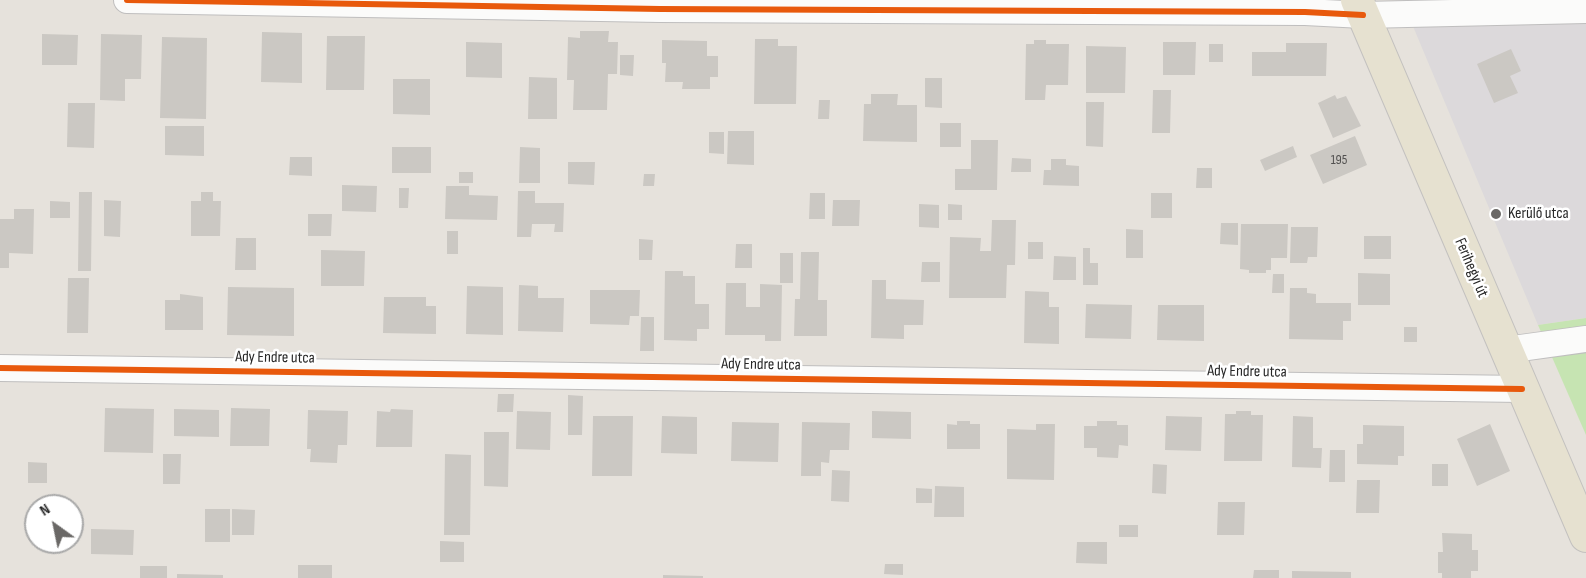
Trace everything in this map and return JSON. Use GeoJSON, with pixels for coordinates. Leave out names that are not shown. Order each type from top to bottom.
{"type":"FeatureCollection","features":[{"type":"Feature","properties":{"kind":"main road","name":"Ferihegyi út"},"geometry":{"type":"LineString","coordinates":[[1360,8],[1586,536]]}},
{"type":"Feature","properties":{"kind":"street"},"geometry":{"type":"LineString","coordinates":[[127,0],[1293,12],[1360,8],[1586,10]]}},
{"type":"Feature","properties":{"kind":"street"},"geometry":{"type":"LineString","coordinates":[[1506,350],[1586,339]]}},
{"type":"Feature","properties":{"kind":"street","name":"Ady Endre utca"},"geometry":{"type":"LineString","coordinates":[[0,368],[1522,389]]}},
{"type":"Feature","properties":{"kind":"shaded area"},"geometry":{"type":"Polygon","coordinates":[[[1402,0],[1586,0],[1586,318],[1538,325],[1402,0]]]}},
{"type":"Feature","properties":{"kind":"green space"},"geometry":{"type":"Polygon","coordinates":[[[1586,318],[1586,435],[1538,325],[1586,318]]]}},
{"type":"Feature","properties":{"kind":"building"},"geometry":{"type":"Polygon","coordinates":[[[580,31],[609,31],[608,42],[618,42],[617,74],[608,74],[607,110],[573,110],[574,80],[567,80],[568,37],[580,38],[580,31]]]}},
{"type":"Feature","properties":{"kind":"building"},"geometry":{"type":"Polygon","coordinates":[[[262,32],[302,33],[302,83],[261,82],[262,32]]]}},
{"type":"Feature","properties":{"kind":"building"},"geometry":{"type":"Polygon","coordinates":[[[42,34],[78,35],[77,65],[42,65],[42,34]]]}},
{"type":"Feature","properties":{"kind":"building"},"geometry":{"type":"Polygon","coordinates":[[[101,34],[142,35],[141,79],[125,79],[125,101],[100,100],[101,34]]]}},
{"type":"Feature","properties":{"kind":"building"},"geometry":{"type":"Polygon","coordinates":[[[327,36],[365,36],[364,90],[326,90],[327,36]]]}},
{"type":"Feature","properties":{"kind":"building"},"geometry":{"type":"Polygon","coordinates":[[[162,37],[207,38],[206,119],[160,118],[162,37]]]}},
{"type":"Feature","properties":{"kind":"building"},"geometry":{"type":"Polygon","coordinates":[[[755,39],[778,39],[778,46],[797,46],[796,104],[754,104],[755,39]]]}},
{"type":"Feature","properties":{"kind":"building"},"geometry":{"type":"Polygon","coordinates":[[[662,40],[707,41],[707,56],[718,56],[718,77],[710,77],[710,89],[682,89],[683,82],[665,82],[666,63],[662,63],[662,40]]]}},
{"type":"Feature","properties":{"kind":"building"},"geometry":{"type":"Polygon","coordinates":[[[1034,40],[1046,40],[1046,44],[1069,44],[1068,85],[1046,85],[1045,100],[1025,100],[1026,44],[1034,44],[1034,40]]]}},
{"type":"Feature","properties":{"kind":"building"},"geometry":{"type":"Polygon","coordinates":[[[466,42],[502,43],[502,78],[466,77],[466,42]]]}},
{"type":"Feature","properties":{"kind":"building"},"geometry":{"type":"Polygon","coordinates":[[[1163,42],[1196,42],[1195,75],[1163,75],[1163,42]]]}},
{"type":"Feature","properties":{"kind":"building"},"geometry":{"type":"Polygon","coordinates":[[[1286,43],[1327,43],[1326,76],[1252,76],[1252,52],[1286,52],[1286,43]]]}},
{"type":"Feature","properties":{"kind":"building"},"geometry":{"type":"Polygon","coordinates":[[[1209,44],[1223,44],[1223,62],[1209,62],[1209,44]]]}},
{"type":"Feature","properties":{"kind":"building"},"geometry":{"type":"Polygon","coordinates":[[[1086,46],[1126,47],[1125,93],[1086,93],[1086,46]]]}},
{"type":"Feature","properties":{"kind":"building"},"geometry":{"type":"Polygon","coordinates":[[[1511,49],[1521,71],[1510,76],[1518,93],[1494,103],[1477,64],[1511,49]]]}},
{"type":"Feature","properties":{"kind":"building"},"geometry":{"type":"Polygon","coordinates":[[[620,55],[634,55],[633,76],[620,75],[620,55]]]}},
{"type":"Feature","properties":{"kind":"building"},"geometry":{"type":"Polygon","coordinates":[[[529,77],[557,78],[557,119],[528,119],[529,77]]]}},
{"type":"Feature","properties":{"kind":"building"},"geometry":{"type":"Polygon","coordinates":[[[925,78],[942,78],[942,108],[925,107],[925,78]]]}},
{"type":"Feature","properties":{"kind":"building"},"geometry":{"type":"Polygon","coordinates":[[[393,79],[430,79],[430,115],[393,114],[393,79]]]}},
{"type":"Feature","properties":{"kind":"building"},"geometry":{"type":"Polygon","coordinates":[[[1153,90],[1171,90],[1170,133],[1152,133],[1153,90]]]}},
{"type":"Feature","properties":{"kind":"building"},"geometry":{"type":"Polygon","coordinates":[[[871,94],[898,94],[897,105],[917,105],[917,142],[863,141],[864,104],[871,104],[871,94]]]}},
{"type":"Feature","properties":{"kind":"building"},"geometry":{"type":"Polygon","coordinates":[[[1335,95],[1337,99],[1346,96],[1361,126],[1333,138],[1318,103],[1335,95]]]}},
{"type":"Feature","properties":{"kind":"building"},"geometry":{"type":"Polygon","coordinates":[[[819,100],[830,100],[829,119],[818,119],[819,100]]]}},
{"type":"Feature","properties":{"kind":"building"},"geometry":{"type":"Polygon","coordinates":[[[1086,102],[1104,102],[1103,147],[1086,146],[1086,102]]]}},
{"type":"Feature","properties":{"kind":"building"},"geometry":{"type":"Polygon","coordinates":[[[68,103],[95,103],[94,148],[67,147],[68,103]]]}},
{"type":"Feature","properties":{"kind":"building"},"geometry":{"type":"Polygon","coordinates":[[[940,123],[961,123],[961,147],[940,147],[940,123]]]}},
{"type":"Feature","properties":{"kind":"building"},"geometry":{"type":"Polygon","coordinates":[[[165,126],[204,126],[204,156],[165,155],[165,126]]]}},
{"type":"Feature","properties":{"kind":"building"},"geometry":{"type":"Polygon","coordinates":[[[728,131],[754,131],[754,165],[727,164],[728,131]]]}},
{"type":"Feature","properties":{"kind":"building"},"geometry":{"type":"Polygon","coordinates":[[[709,132],[724,132],[724,154],[709,153],[709,132]]]}},
{"type":"Feature","properties":{"kind":"building"},"geometry":{"type":"Polygon","coordinates":[[[1355,136],[1367,165],[1323,184],[1310,155],[1355,136]]]}},
{"type":"Feature","properties":{"kind":"building"},"geometry":{"type":"Polygon","coordinates":[[[971,140],[998,140],[997,190],[955,190],[955,169],[971,169],[971,140]]]}},
{"type":"Feature","properties":{"kind":"building"},"geometry":{"type":"Polygon","coordinates":[[[1293,146],[1297,157],[1265,171],[1260,160],[1293,146]]]}},
{"type":"Feature","properties":{"kind":"building"},"geometry":{"type":"Polygon","coordinates":[[[392,147],[431,147],[431,173],[392,173],[392,147]]]}},
{"type":"Feature","properties":{"kind":"building"},"geometry":{"type":"Polygon","coordinates":[[[520,147],[540,148],[540,183],[519,183],[520,147]]]}},
{"type":"Feature","properties":{"kind":"building"},"geometry":{"type":"Polygon","coordinates":[[[290,157],[312,157],[312,176],[289,175],[290,157]]]}},
{"type":"Feature","properties":{"kind":"building"},"geometry":{"type":"Polygon","coordinates":[[[1012,158],[1031,159],[1031,172],[1011,172],[1012,158]]]}},
{"type":"Feature","properties":{"kind":"building"},"geometry":{"type":"Polygon","coordinates":[[[1051,159],[1066,159],[1066,165],[1079,166],[1079,186],[1043,185],[1044,170],[1051,170],[1051,159]]]}},
{"type":"Feature","properties":{"kind":"building"},"geometry":{"type":"Polygon","coordinates":[[[568,162],[595,162],[594,185],[568,184],[568,162]]]}},
{"type":"Feature","properties":{"kind":"building"},"geometry":{"type":"Polygon","coordinates":[[[1197,168],[1212,168],[1212,188],[1196,188],[1197,168]]]}},
{"type":"Feature","properties":{"kind":"building"},"geometry":{"type":"Polygon","coordinates":[[[459,172],[473,172],[473,183],[459,183],[459,172]]]}},
{"type":"Feature","properties":{"kind":"building"},"geometry":{"type":"Polygon","coordinates":[[[644,174],[655,174],[654,186],[643,186],[644,174]]]}},
{"type":"Feature","properties":{"kind":"building"},"geometry":{"type":"Polygon","coordinates":[[[342,185],[377,186],[376,212],[342,211],[342,185]]]}},
{"type":"Feature","properties":{"kind":"building"},"geometry":{"type":"Polygon","coordinates":[[[446,186],[469,186],[469,195],[498,196],[497,220],[445,219],[446,186]]]}},
{"type":"Feature","properties":{"kind":"building"},"geometry":{"type":"Polygon","coordinates":[[[399,188],[409,188],[408,208],[399,208],[399,188]]]}},
{"type":"Feature","properties":{"kind":"building"},"geometry":{"type":"Polygon","coordinates":[[[518,191],[535,191],[535,203],[564,203],[563,232],[554,232],[555,224],[532,224],[531,237],[517,237],[518,191]]]}},
{"type":"Feature","properties":{"kind":"building"},"geometry":{"type":"Polygon","coordinates":[[[79,192],[92,192],[91,271],[78,271],[79,192]]]}},
{"type":"Feature","properties":{"kind":"building"},"geometry":{"type":"Polygon","coordinates":[[[201,192],[213,192],[213,201],[221,201],[220,236],[191,236],[191,201],[201,201],[201,192]]]}},
{"type":"Feature","properties":{"kind":"building"},"geometry":{"type":"Polygon","coordinates":[[[810,193],[825,193],[825,219],[809,219],[810,193]]]}},
{"type":"Feature","properties":{"kind":"building"},"geometry":{"type":"Polygon","coordinates":[[[1151,193],[1172,193],[1172,218],[1151,218],[1151,193]]]}},
{"type":"Feature","properties":{"kind":"building"},"geometry":{"type":"Polygon","coordinates":[[[104,200],[121,201],[120,237],[104,236],[104,200]]]}},
{"type":"Feature","properties":{"kind":"building"},"geometry":{"type":"Polygon","coordinates":[[[833,200],[860,200],[859,226],[832,226],[833,200]]]}},
{"type":"Feature","properties":{"kind":"building"},"geometry":{"type":"Polygon","coordinates":[[[50,201],[70,202],[70,218],[50,218],[50,201]]]}},
{"type":"Feature","properties":{"kind":"building"},"geometry":{"type":"Polygon","coordinates":[[[919,204],[939,205],[939,228],[919,227],[919,204]]]}},
{"type":"Feature","properties":{"kind":"building"},"geometry":{"type":"Polygon","coordinates":[[[948,204],[962,205],[962,220],[948,220],[948,204]]]}},
{"type":"Feature","properties":{"kind":"building"},"geometry":{"type":"Polygon","coordinates":[[[14,209],[34,209],[33,254],[9,253],[9,268],[0,268],[0,219],[14,219],[14,209]]]}},
{"type":"Feature","properties":{"kind":"building"},"geometry":{"type":"Polygon","coordinates":[[[308,214],[332,214],[331,236],[308,236],[308,214]]]}},
{"type":"Feature","properties":{"kind":"building"},"geometry":{"type":"Polygon","coordinates":[[[992,220],[1016,220],[1015,265],[1007,265],[1006,298],[949,298],[950,237],[981,238],[980,251],[991,251],[992,220]]]}},
{"type":"Feature","properties":{"kind":"building"},"geometry":{"type":"Polygon","coordinates":[[[1221,223],[1238,223],[1238,245],[1220,244],[1221,223]]]}},
{"type":"Feature","properties":{"kind":"building"},"geometry":{"type":"Polygon","coordinates":[[[1241,224],[1288,224],[1287,258],[1271,258],[1271,270],[1266,270],[1266,273],[1249,273],[1249,270],[1240,269],[1241,224]]]}},
{"type":"Feature","properties":{"kind":"building"},"geometry":{"type":"Polygon","coordinates":[[[1291,227],[1318,227],[1317,257],[1308,257],[1307,263],[1290,263],[1291,227]]]}},
{"type":"Feature","properties":{"kind":"building"},"geometry":{"type":"Polygon","coordinates":[[[1126,229],[1143,230],[1143,258],[1126,258],[1126,229]]]}},
{"type":"Feature","properties":{"kind":"building"},"geometry":{"type":"Polygon","coordinates":[[[447,231],[458,231],[458,254],[447,254],[447,231]]]}},
{"type":"Feature","properties":{"kind":"building"},"geometry":{"type":"Polygon","coordinates":[[[1364,236],[1391,236],[1391,259],[1364,259],[1364,236]]]}},
{"type":"Feature","properties":{"kind":"building"},"geometry":{"type":"Polygon","coordinates":[[[236,238],[256,238],[256,270],[235,270],[236,238]]]}},
{"type":"Feature","properties":{"kind":"building"},"geometry":{"type":"Polygon","coordinates":[[[639,239],[653,240],[652,260],[639,260],[639,239]]]}},
{"type":"Feature","properties":{"kind":"building"},"geometry":{"type":"Polygon","coordinates":[[[1028,242],[1043,242],[1043,259],[1028,259],[1028,242]]]}},
{"type":"Feature","properties":{"kind":"building"},"geometry":{"type":"Polygon","coordinates":[[[736,244],[752,244],[752,268],[735,268],[736,244]]]}},
{"type":"Feature","properties":{"kind":"building"},"geometry":{"type":"Polygon","coordinates":[[[1083,248],[1090,248],[1090,263],[1098,263],[1098,285],[1083,285],[1083,248]]]}},
{"type":"Feature","properties":{"kind":"building"},"geometry":{"type":"Polygon","coordinates":[[[321,250],[365,251],[364,286],[321,286],[321,250]]]}},
{"type":"Feature","properties":{"kind":"building"},"geometry":{"type":"Polygon","coordinates":[[[801,252],[819,252],[818,300],[827,300],[827,336],[794,336],[795,299],[800,299],[801,252]]]}},
{"type":"Feature","properties":{"kind":"building"},"geometry":{"type":"Polygon","coordinates":[[[780,253],[793,253],[793,283],[780,283],[780,253]]]}},
{"type":"Feature","properties":{"kind":"building"},"geometry":{"type":"Polygon","coordinates":[[[1054,256],[1076,257],[1076,280],[1053,280],[1054,256]]]}},
{"type":"Feature","properties":{"kind":"building"},"geometry":{"type":"Polygon","coordinates":[[[922,262],[940,262],[940,282],[921,282],[922,262]]]}},
{"type":"Feature","properties":{"kind":"building"},"geometry":{"type":"Polygon","coordinates":[[[665,271],[683,271],[683,276],[695,276],[695,304],[709,304],[709,329],[697,329],[697,341],[664,340],[665,271]]]}},
{"type":"Feature","properties":{"kind":"building"},"geometry":{"type":"Polygon","coordinates":[[[1358,273],[1390,274],[1390,305],[1358,305],[1358,273]]]}},
{"type":"Feature","properties":{"kind":"building"},"geometry":{"type":"Polygon","coordinates":[[[1273,274],[1284,274],[1284,293],[1272,293],[1273,274]]]}},
{"type":"Feature","properties":{"kind":"building"},"geometry":{"type":"Polygon","coordinates":[[[68,278],[89,278],[88,333],[67,333],[68,278]]]}},
{"type":"Feature","properties":{"kind":"building"},"geometry":{"type":"Polygon","coordinates":[[[872,280],[886,280],[886,299],[924,300],[923,325],[904,325],[904,339],[871,338],[872,280]]]}},
{"type":"Feature","properties":{"kind":"building"},"geometry":{"type":"Polygon","coordinates":[[[726,283],[746,283],[746,307],[760,307],[760,284],[782,285],[781,341],[765,341],[765,335],[725,335],[726,283]]]}},
{"type":"Feature","properties":{"kind":"building"},"geometry":{"type":"Polygon","coordinates":[[[519,285],[538,286],[538,298],[564,298],[563,332],[518,331],[519,285]]]}},
{"type":"Feature","properties":{"kind":"building"},"geometry":{"type":"Polygon","coordinates":[[[467,286],[503,287],[503,335],[466,334],[467,286]]]}},
{"type":"Feature","properties":{"kind":"building"},"geometry":{"type":"Polygon","coordinates":[[[228,287],[294,288],[294,336],[227,335],[228,287]]]}},
{"type":"Feature","properties":{"kind":"building"},"geometry":{"type":"Polygon","coordinates":[[[1290,288],[1307,288],[1307,293],[1316,294],[1316,303],[1351,303],[1351,321],[1343,321],[1343,340],[1289,339],[1290,288]]]}},
{"type":"Feature","properties":{"kind":"building"},"geometry":{"type":"Polygon","coordinates":[[[590,290],[640,290],[639,316],[630,316],[629,325],[590,324],[590,290]]]}},
{"type":"Feature","properties":{"kind":"building"},"geometry":{"type":"Polygon","coordinates":[[[1025,291],[1049,292],[1049,307],[1059,307],[1059,344],[1024,343],[1025,291]]]}},
{"type":"Feature","properties":{"kind":"building"},"geometry":{"type":"Polygon","coordinates":[[[180,294],[203,297],[203,330],[165,330],[165,300],[180,300],[180,294]]]}},
{"type":"Feature","properties":{"kind":"building"},"geometry":{"type":"Polygon","coordinates":[[[384,297],[426,297],[426,306],[436,306],[436,334],[383,333],[384,297]]]}},
{"type":"Feature","properties":{"kind":"building"},"geometry":{"type":"Polygon","coordinates":[[[1086,304],[1132,305],[1131,339],[1085,338],[1086,304]]]}},
{"type":"Feature","properties":{"kind":"building"},"geometry":{"type":"Polygon","coordinates":[[[1158,305],[1204,305],[1204,341],[1157,340],[1158,305]]]}},
{"type":"Feature","properties":{"kind":"building"},"geometry":{"type":"Polygon","coordinates":[[[641,317],[654,317],[654,351],[640,351],[641,317]]]}},
{"type":"Feature","properties":{"kind":"building"},"geometry":{"type":"Polygon","coordinates":[[[1404,327],[1417,327],[1417,342],[1404,342],[1404,327]]]}},
{"type":"Feature","properties":{"kind":"building"},"geometry":{"type":"Polygon","coordinates":[[[498,394],[514,394],[513,412],[497,412],[498,394]]]}},
{"type":"Feature","properties":{"kind":"building"},"geometry":{"type":"Polygon","coordinates":[[[568,395],[583,396],[582,435],[568,435],[568,395]]]}},
{"type":"Feature","properties":{"kind":"building"},"geometry":{"type":"Polygon","coordinates":[[[105,408],[154,409],[153,453],[104,452],[105,408]]]}},
{"type":"Feature","properties":{"kind":"building"},"geometry":{"type":"Polygon","coordinates":[[[231,408],[270,409],[269,446],[230,446],[231,408]]]}},
{"type":"Feature","properties":{"kind":"building"},"geometry":{"type":"Polygon","coordinates":[[[174,409],[219,410],[219,437],[174,436],[174,409]]]}},
{"type":"Feature","properties":{"kind":"building"},"geometry":{"type":"Polygon","coordinates":[[[391,409],[413,410],[412,447],[376,447],[377,411],[390,412],[391,409]]]}},
{"type":"Feature","properties":{"kind":"building"},"geometry":{"type":"Polygon","coordinates":[[[308,410],[348,411],[347,445],[338,445],[337,463],[310,462],[311,449],[307,449],[308,410]]]}},
{"type":"Feature","properties":{"kind":"building"},"geometry":{"type":"Polygon","coordinates":[[[517,411],[551,412],[550,450],[516,449],[517,411]]]}},
{"type":"Feature","properties":{"kind":"building"},"geometry":{"type":"Polygon","coordinates":[[[872,411],[911,412],[911,439],[872,438],[872,411]]]}},
{"type":"Feature","properties":{"kind":"building"},"geometry":{"type":"Polygon","coordinates":[[[1236,411],[1251,411],[1251,415],[1263,415],[1262,461],[1224,461],[1225,414],[1236,414],[1236,411]]]}},
{"type":"Feature","properties":{"kind":"building"},"geometry":{"type":"Polygon","coordinates":[[[593,416],[633,416],[632,476],[592,476],[593,416]]]}},
{"type":"Feature","properties":{"kind":"building"},"geometry":{"type":"Polygon","coordinates":[[[662,416],[697,417],[697,454],[661,453],[662,416]]]}},
{"type":"Feature","properties":{"kind":"building"},"geometry":{"type":"Polygon","coordinates":[[[1166,416],[1202,417],[1201,451],[1165,450],[1166,416]]]}},
{"type":"Feature","properties":{"kind":"building"},"geometry":{"type":"Polygon","coordinates":[[[1293,416],[1313,417],[1313,448],[1322,448],[1321,468],[1292,467],[1293,416]]]}},
{"type":"Feature","properties":{"kind":"building"},"geometry":{"type":"Polygon","coordinates":[[[957,421],[980,424],[980,449],[947,449],[947,424],[957,425],[957,421]]]}},
{"type":"Feature","properties":{"kind":"building"},"geometry":{"type":"Polygon","coordinates":[[[1097,421],[1117,421],[1117,425],[1128,425],[1128,446],[1119,445],[1118,458],[1097,457],[1097,448],[1084,448],[1084,426],[1097,426],[1097,421]]]}},
{"type":"Feature","properties":{"kind":"building"},"geometry":{"type":"Polygon","coordinates":[[[732,422],[779,423],[778,462],[731,461],[732,422]]]}},
{"type":"Feature","properties":{"kind":"building"},"geometry":{"type":"Polygon","coordinates":[[[802,422],[850,423],[849,450],[830,450],[829,463],[821,462],[821,476],[801,476],[802,422]]]}},
{"type":"Feature","properties":{"kind":"building"},"geometry":{"type":"Polygon","coordinates":[[[1036,424],[1055,424],[1054,480],[1007,479],[1007,429],[1036,430],[1036,424]]]}},
{"type":"Feature","properties":{"kind":"building"},"geometry":{"type":"Polygon","coordinates":[[[1490,424],[1510,471],[1477,486],[1457,439],[1490,424]]]}},
{"type":"Feature","properties":{"kind":"building"},"geometry":{"type":"Polygon","coordinates":[[[1363,425],[1404,426],[1404,456],[1398,456],[1398,465],[1357,464],[1357,444],[1363,444],[1363,425]]]}},
{"type":"Feature","properties":{"kind":"building"},"geometry":{"type":"Polygon","coordinates":[[[484,432],[509,432],[508,487],[484,486],[484,432]]]}},
{"type":"Feature","properties":{"kind":"building"},"geometry":{"type":"Polygon","coordinates":[[[1330,450],[1345,450],[1345,482],[1329,482],[1330,450]]]}},
{"type":"Feature","properties":{"kind":"building"},"geometry":{"type":"Polygon","coordinates":[[[163,454],[181,454],[180,484],[163,484],[163,454]]]}},
{"type":"Feature","properties":{"kind":"building"},"geometry":{"type":"Polygon","coordinates":[[[445,454],[471,455],[470,535],[444,535],[445,454]]]}},
{"type":"Feature","properties":{"kind":"building"},"geometry":{"type":"Polygon","coordinates":[[[28,462],[47,463],[47,483],[28,483],[28,462]]]}},
{"type":"Feature","properties":{"kind":"building"},"geometry":{"type":"Polygon","coordinates":[[[1153,464],[1167,465],[1166,494],[1152,493],[1153,464]]]}},
{"type":"Feature","properties":{"kind":"building"},"geometry":{"type":"Polygon","coordinates":[[[1432,464],[1448,464],[1448,486],[1432,486],[1432,464]]]}},
{"type":"Feature","properties":{"kind":"building"},"geometry":{"type":"Polygon","coordinates":[[[832,470],[850,471],[849,502],[831,501],[832,470]]]}},
{"type":"Feature","properties":{"kind":"building"},"geometry":{"type":"Polygon","coordinates":[[[1357,480],[1380,480],[1379,513],[1356,513],[1357,480]]]}},
{"type":"Feature","properties":{"kind":"building"},"geometry":{"type":"Polygon","coordinates":[[[935,486],[964,487],[964,517],[934,517],[935,486]]]}},
{"type":"Feature","properties":{"kind":"building"},"geometry":{"type":"Polygon","coordinates":[[[916,488],[932,489],[932,503],[916,503],[916,488]]]}},
{"type":"Feature","properties":{"kind":"building"},"geometry":{"type":"Polygon","coordinates":[[[1218,502],[1245,502],[1244,535],[1217,535],[1218,502]]]}},
{"type":"Feature","properties":{"kind":"building"},"geometry":{"type":"Polygon","coordinates":[[[205,509],[230,509],[230,542],[205,542],[205,509]]]}},
{"type":"Feature","properties":{"kind":"building"},"geometry":{"type":"Polygon","coordinates":[[[232,509],[255,510],[254,535],[232,535],[232,509]]]}},
{"type":"Feature","properties":{"kind":"building"},"geometry":{"type":"Polygon","coordinates":[[[1119,525],[1138,525],[1138,537],[1119,537],[1119,525]]]}},
{"type":"Feature","properties":{"kind":"building"},"geometry":{"type":"Polygon","coordinates":[[[91,529],[134,530],[133,555],[91,554],[91,529]]]}},
{"type":"Feature","properties":{"kind":"building"},"geometry":{"type":"Polygon","coordinates":[[[1442,533],[1472,534],[1472,550],[1478,550],[1478,571],[1471,571],[1471,578],[1442,578],[1442,573],[1438,573],[1438,552],[1443,552],[1442,533]]]}},
{"type":"Feature","properties":{"kind":"building"},"geometry":{"type":"Polygon","coordinates":[[[440,541],[464,542],[464,562],[440,562],[440,541]]]}},
{"type":"Feature","properties":{"kind":"building"},"geometry":{"type":"Polygon","coordinates":[[[1077,542],[1107,542],[1107,564],[1076,563],[1077,542]]]}},
{"type":"Feature","properties":{"kind":"building"},"geometry":{"type":"Polygon","coordinates":[[[885,564],[903,564],[903,575],[884,574],[885,564]]]}},
{"type":"Feature","properties":{"kind":"building"},"geometry":{"type":"Polygon","coordinates":[[[298,565],[332,565],[332,578],[298,578],[298,565]]]}},
{"type":"Feature","properties":{"kind":"building"},"geometry":{"type":"Polygon","coordinates":[[[140,566],[167,566],[167,578],[140,578],[140,566]]]}},
{"type":"Feature","properties":{"kind":"building"},"geometry":{"type":"Polygon","coordinates":[[[1254,570],[1279,570],[1279,578],[1253,578],[1254,570]]]}},
{"type":"Feature","properties":{"kind":"building"},"geometry":{"type":"Polygon","coordinates":[[[1292,571],[1351,572],[1351,578],[1292,578],[1292,571]]]}},
{"type":"Feature","properties":{"kind":"building"},"geometry":{"type":"Polygon","coordinates":[[[177,574],[223,575],[223,578],[177,578],[177,574]]]}},
{"type":"Feature","properties":{"kind":"building"},"geometry":{"type":"Polygon","coordinates":[[[663,575],[703,576],[703,578],[663,578],[663,575]]]}},
{"type":"Feature","properties":{"kind":"cycle path"},"geometry":{"type":"LineString","coordinates":[[127,0],[660,9],[1305,12],[1363,15]]}},
{"type":"Feature","properties":{"kind":"cycle path"},"geometry":{"type":"LineString","coordinates":[[0,368],[1522,389]]}},
{"type":"Feature","properties":{"kind":"place","name":"Kerülő utca"},"geometry":{"type":"Point","coordinates":[1496,214]}}]}
